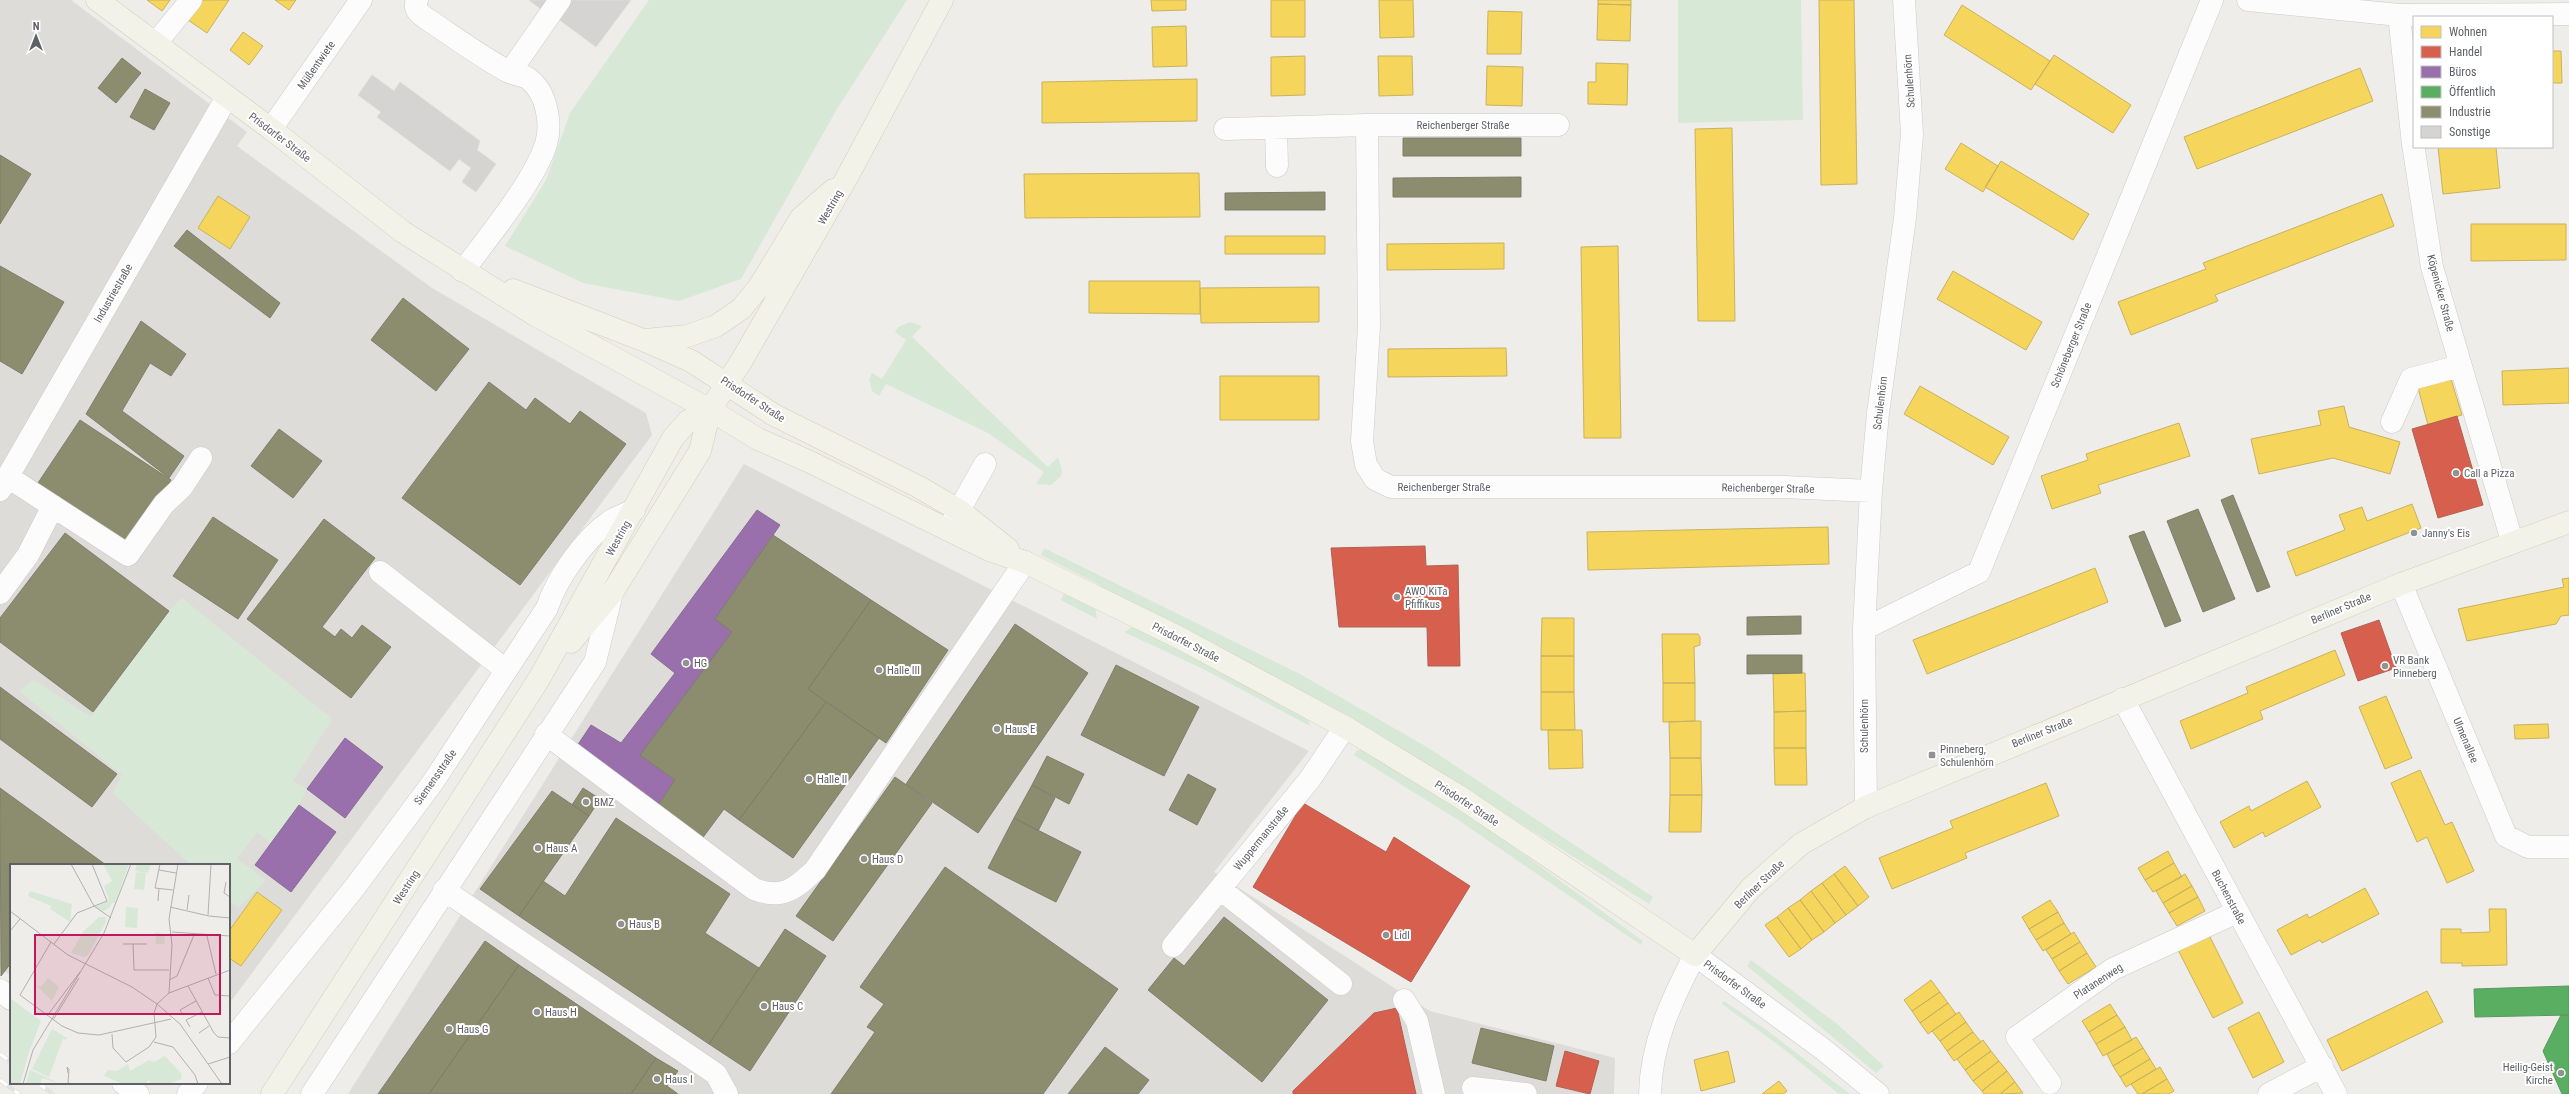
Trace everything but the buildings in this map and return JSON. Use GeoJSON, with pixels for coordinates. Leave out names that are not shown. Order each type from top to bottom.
{"type":"FeatureCollection","features":[{"type":"Feature","properties":{"kind":"main road","name":"Prisdorfer Straße"},"geometry":{"type":"LineString","coordinates":[[97,0],[272,129],[403,232],[535,315],[710,410],[758,439],[808,461],[990,550],[1025,562],[1180,638],[1345,727],[1460,797],[1695,955]]}},
{"type":"Feature","properties":{"kind":"main road","name":"Westring"},"geometry":{"type":"LineString","coordinates":[[539,679],[612,594],[700,451],[710,410],[728,383],[846,179],[942,0]]}},
{"type":"Feature","properties":{"kind":"main road"},"geometry":{"type":"LineString","coordinates":[[644,340],[688,336],[716,326],[741,310],[759,287],[801,218],[846,179]]}},
{"type":"Feature","properties":{"kind":"main road","name":"Prisdorfer Straße"},"geometry":{"type":"LineString","coordinates":[[463,271],[644,340],[691,361],[728,383],[774,415],[919,488],[960,511],[1025,562]]}},
{"type":"Feature","properties":{"kind":"main road","name":"Westring"},"geometry":{"type":"LineString","coordinates":[[272,1094],[346,982],[539,679],[673,438],[688,421],[710,410]]}},
{"type":"Feature","properties":{"kind":"main road","name":"Berliner Straße"},"geometry":{"type":"LineString","coordinates":[[1695,955],[1750,888],[1801,844],[1866,807],[2401,584],[2512,541],[2569,522]]}},
{"type":"Feature","properties":{"kind":"street"},"geometry":{"type":"LineString","coordinates":[[156,43],[191,0]]}},
{"type":"Feature","properties":{"kind":"street","name":"Müßentwiete"},"geometry":{"type":"LineString","coordinates":[[272,129],[361,0]]}},
{"type":"Feature","properties":{"kind":"street"},"geometry":{"type":"LineString","coordinates":[[417,0],[416,7],[418,13],[510,72],[529,79],[540,93],[547,112],[549,127],[546,144],[531,174],[463,271]]}},
{"type":"Feature","properties":{"kind":"street"},"geometry":{"type":"LineString","coordinates":[[510,72],[560,0]]}},
{"type":"Feature","properties":{"kind":"street","name":"Schulenhörn"},"geometry":{"type":"LineString","coordinates":[[1866,807],[1864,629],[1871,491],[1878,413],[1905,218],[1912,134],[1904,0]]}},
{"type":"Feature","properties":{"kind":"street","name":"Schöneberger Straße"},"geometry":{"type":"LineString","coordinates":[[1864,629],[1979,572],[2212,0]]}},
{"type":"Feature","properties":{"kind":"street"},"geometry":{"type":"LineString","coordinates":[[2248,0],[2398,15],[2569,14]]}},
{"type":"Feature","properties":{"kind":"street","name":"Köpenicker Straße"},"geometry":{"type":"LineString","coordinates":[[2398,15],[2413,144]]}},
{"type":"Feature","properties":{"kind":"street","name":"Industriestraße"},"geometry":{"type":"LineString","coordinates":[[4,484],[227,97]]}},
{"type":"Feature","properties":{"kind":"street","name":"Reichenberger Straße"},"geometry":{"type":"LineString","coordinates":[[1367,125],[1369,327],[1362,441],[1366,465],[1375,479],[1391,487],[1784,487],[1871,491]]}},
{"type":"Feature","properties":{"kind":"street","name":"Reichenberger Straße"},"geometry":{"type":"LineString","coordinates":[[1225,129],[1367,125],[1558,125]]}},
{"type":"Feature","properties":{"kind":"street"},"geometry":{"type":"LineString","coordinates":[[1276,128],[1277,166]]}},
{"type":"Feature","properties":{"kind":"street","name":"Köpenicker Straße"},"geometry":{"type":"LineString","coordinates":[[2414,148],[2432,267],[2512,541]]}},
{"type":"Feature","properties":{"kind":"street"},"geometry":{"type":"LineString","coordinates":[[2392,422],[2411,379],[2460,366]]}},
{"type":"Feature","properties":{"kind":"street"},"geometry":{"type":"LineString","coordinates":[[4,484],[53,506],[128,555],[164,504],[182,487],[201,458]]}},
{"type":"Feature","properties":{"kind":"street"},"geometry":{"type":"LineString","coordinates":[[948,530],[985,464]]}},
{"type":"Feature","properties":{"kind":"street"},"geometry":{"type":"LineString","coordinates":[[0,593],[28,555],[53,506]]}},
{"type":"Feature","properties":{"kind":"street","name":"Siemensstraße"},"geometry":{"type":"LineString","coordinates":[[230,1042],[355,887],[433,782],[547,608],[553,589],[588,542],[609,522],[634,510]]}},
{"type":"Feature","properties":{"kind":"street"},"geometry":{"type":"LineString","coordinates":[[546,734],[754,889],[767,894],[780,894],[796,888],[815,870],[1025,562]]}},
{"type":"Feature","properties":{"kind":"street"},"geometry":{"type":"LineString","coordinates":[[380,572],[506,670]]}},
{"type":"Feature","properties":{"kind":"street","name":"Ulmenallee"},"geometry":{"type":"LineString","coordinates":[[2401,584],[2506,836],[2528,847],[2569,847]]}},
{"type":"Feature","properties":{"kind":"street"},"geometry":{"type":"LineString","coordinates":[[312,1094],[546,734],[595,662],[612,594]]}},
{"type":"Feature","properties":{"kind":"street","name":"Buchenstraße"},"geometry":{"type":"LineString","coordinates":[[2123,700],[2336,1094]]}},
{"type":"Feature","properties":{"kind":"street","name":"Wuppermanstraße"},"geometry":{"type":"LineString","coordinates":[[1173,946],[1310,779],[1345,727]]}},
{"type":"Feature","properties":{"kind":"street"},"geometry":{"type":"LineString","coordinates":[[1220,889],[1340,984]]}},
{"type":"Feature","properties":{"kind":"street"},"geometry":{"type":"LineString","coordinates":[[444,890],[716,1074],[727,1094]]}},
{"type":"Feature","properties":{"kind":"street","name":"Platanenweg"},"geometry":{"type":"LineString","coordinates":[[2050,1083],[2017,1037],[2113,969],[2237,912]]}},
{"type":"Feature","properties":{"kind":"street","name":"Berliner Straße"},"geometry":{"type":"LineString","coordinates":[[1650,1094],[1657,1042],[1671,1001],[1695,955]]}},
{"type":"Feature","properties":{"kind":"street","name":"Prisdorfer Straße"},"geometry":{"type":"LineString","coordinates":[[1695,955],[1824,1050],[1878,1094]]}},
{"type":"Feature","properties":{"kind":"street"},"geometry":{"type":"LineString","coordinates":[[0,990],[10,998]]}},
{"type":"Feature","properties":{"kind":"street"},"geometry":{"type":"LineString","coordinates":[[1404,1000],[1417,1021],[1434,1094]]}},
{"type":"Feature","properties":{"kind":"street"},"geometry":{"type":"LineString","coordinates":[[2269,1094],[2322,1066]]}},
{"type":"Feature","properties":{"kind":"street"},"geometry":{"type":"LineString","coordinates":[[124,1084],[138,1094]]}},
{"type":"Feature","properties":{"kind":"street"},"geometry":{"type":"LineString","coordinates":[[188,1094],[196,1084]]}},
{"type":"Feature","properties":{"kind":"street"},"geometry":{"type":"LineString","coordinates":[[1473,1088],[1526,1094]]}},
{"type":"Feature","properties":{"kind":"shaded area"},"geometry":{"type":"Polygon","coordinates":[[[0,0],[71,0],[247,132],[237,146],[432,288],[646,413],[652,435],[230,1003],[230,864],[10,864],[10,975],[0,968],[0,0]]]}},
{"type":"Feature","properties":{"kind":"shaded area"},"geometry":{"type":"Polygon","coordinates":[[[744,464],[1309,751],[1214,872],[1430,1011],[1615,1058],[1614,1094],[348,1094],[744,464]]]}},
{"type":"Feature","properties":{"kind":"green space"},"geometry":{"type":"Polygon","coordinates":[[[649,0],[907,0],[837,109],[741,279],[679,301],[583,283],[505,246],[546,180],[570,113],[649,0]]]}},
{"type":"Feature","properties":{"kind":"green space"},"geometry":{"type":"Polygon","coordinates":[[[1678,0],[1801,0],[1803,120],[1678,123],[1678,0]]]}},
{"type":"Feature","properties":{"kind":"green space"},"geometry":{"type":"Polygon","coordinates":[[[910,322],[922,326],[912,337],[1048,467],[1058,457],[1062,470],[1061,476],[1051,485],[1036,484],[1044,472],[988,433],[886,384],[879,396],[872,391],[869,379],[872,373],[882,379],[906,340],[895,332],[898,327],[910,322]]]}},
{"type":"Feature","properties":{"kind":"green space"},"geometry":{"type":"Polygon","coordinates":[[[1044,548],[1300,674],[1427,747],[1653,897],[1649,904],[1350,717],[1098,588],[1100,585],[1041,555],[1044,548]]]}},
{"type":"Feature","properties":{"kind":"green space"},"geometry":{"type":"Polygon","coordinates":[[[1064,593],[1095,607],[1097,619],[1061,600],[1064,593]]]}},
{"type":"Feature","properties":{"kind":"green space"},"geometry":{"type":"Polygon","coordinates":[[[182,598],[332,719],[293,781],[307,789],[299,805],[271,843],[257,832],[237,859],[266,880],[238,908],[230,901],[230,864],[190,864],[113,793],[122,775],[19,691],[34,680],[91,717],[169,611],[182,598]]]}},
{"type":"Feature","properties":{"kind":"green space"},"geometry":{"type":"Polygon","coordinates":[[[1134,626],[1307,716],[1310,726],[1201,668],[1124,632],[1134,626]]]}},
{"type":"Feature","properties":{"kind":"green space"},"geometry":{"type":"Polygon","coordinates":[[[1357,750],[1366,750],[1463,810],[1643,941],[1641,945],[1458,820],[1354,755],[1357,750]]]}},
{"type":"Feature","properties":{"kind":"green space"},"geometry":{"type":"Polygon","coordinates":[[[1751,960],[1836,1023],[1884,1066],[1876,1073],[1747,966],[1751,960]]]}},
{"type":"Feature","properties":{"kind":"green space"},"geometry":{"type":"Polygon","coordinates":[[[1724,1001],[1768,1031],[1850,1094],[1839,1094],[1785,1050],[1722,1004],[1724,1001]]]}},
{"type":"Feature","properties":{"kind":"railway"},"geometry":{"type":"LineString","coordinates":[[0,1054],[10,1061]]}},
{"type":"Feature","properties":{"kind":"railway"},"geometry":{"type":"LineString","coordinates":[[0,1080],[19,1094]]}},
{"type":"Feature","properties":{"kind":"railway"},"geometry":{"type":"LineString","coordinates":[[39,1084],[53,1094]]}},
{"type":"Feature","properties":{"kind":"place","name":"Call a Pizza"},"geometry":{"type":"Point","coordinates":[2456,473]}},
{"type":"Feature","properties":{"kind":"place","name":"Janny's Eis"},"geometry":{"type":"Point","coordinates":[2414,533]}},
{"type":"Feature","properties":{"kind":"place","name":"AWO KiTa Pfiffikus"},"geometry":{"type":"Point","coordinates":[1397,597]}},
{"type":"Feature","properties":{"kind":"place","name":"HG"},"geometry":{"type":"Point","coordinates":[686,663]}},
{"type":"Feature","properties":{"kind":"place","name":"VR Bank Pinneberg"},"geometry":{"type":"Point","coordinates":[2385,666]}},
{"type":"Feature","properties":{"kind":"place","name":"Halle III"},"geometry":{"type":"Point","coordinates":[879,670]}},
{"type":"Feature","properties":{"kind":"place","name":"Haus E"},"geometry":{"type":"Point","coordinates":[997,729]}},
{"type":"Feature","properties":{"kind":"place","name":"Pinneberg, Schulenhörn"},"geometry":{"type":"Point","coordinates":[1932,755]}},
{"type":"Feature","properties":{"kind":"place","name":"Halle II"},"geometry":{"type":"Point","coordinates":[809,779]}},
{"type":"Feature","properties":{"kind":"place","name":"BMZ"},"geometry":{"type":"Point","coordinates":[586,802]}},
{"type":"Feature","properties":{"kind":"place","name":"Haus A"},"geometry":{"type":"Point","coordinates":[538,848]}},
{"type":"Feature","properties":{"kind":"place","name":"Haus D"},"geometry":{"type":"Point","coordinates":[864,859]}},
{"type":"Feature","properties":{"kind":"place","name":"Haus B"},"geometry":{"type":"Point","coordinates":[621,924]}},
{"type":"Feature","properties":{"kind":"place","name":"Lidl"},"geometry":{"type":"Point","coordinates":[1386,935]}},
{"type":"Feature","properties":{"kind":"place","name":"Haus C"},"geometry":{"type":"Point","coordinates":[764,1006]}},
{"type":"Feature","properties":{"kind":"place","name":"Haus H"},"geometry":{"type":"Point","coordinates":[537,1012]}},
{"type":"Feature","properties":{"kind":"place","name":"Haus G"},"geometry":{"type":"Point","coordinates":[449,1029]}},
{"type":"Feature","properties":{"kind":"place","name":"Heilig-Geist Kirche"},"geometry":{"type":"Point","coordinates":[2561,1073]}},
{"type":"Feature","properties":{"kind":"place","name":"Haus I"},"geometry":{"type":"Point","coordinates":[657,1079]}}]}
